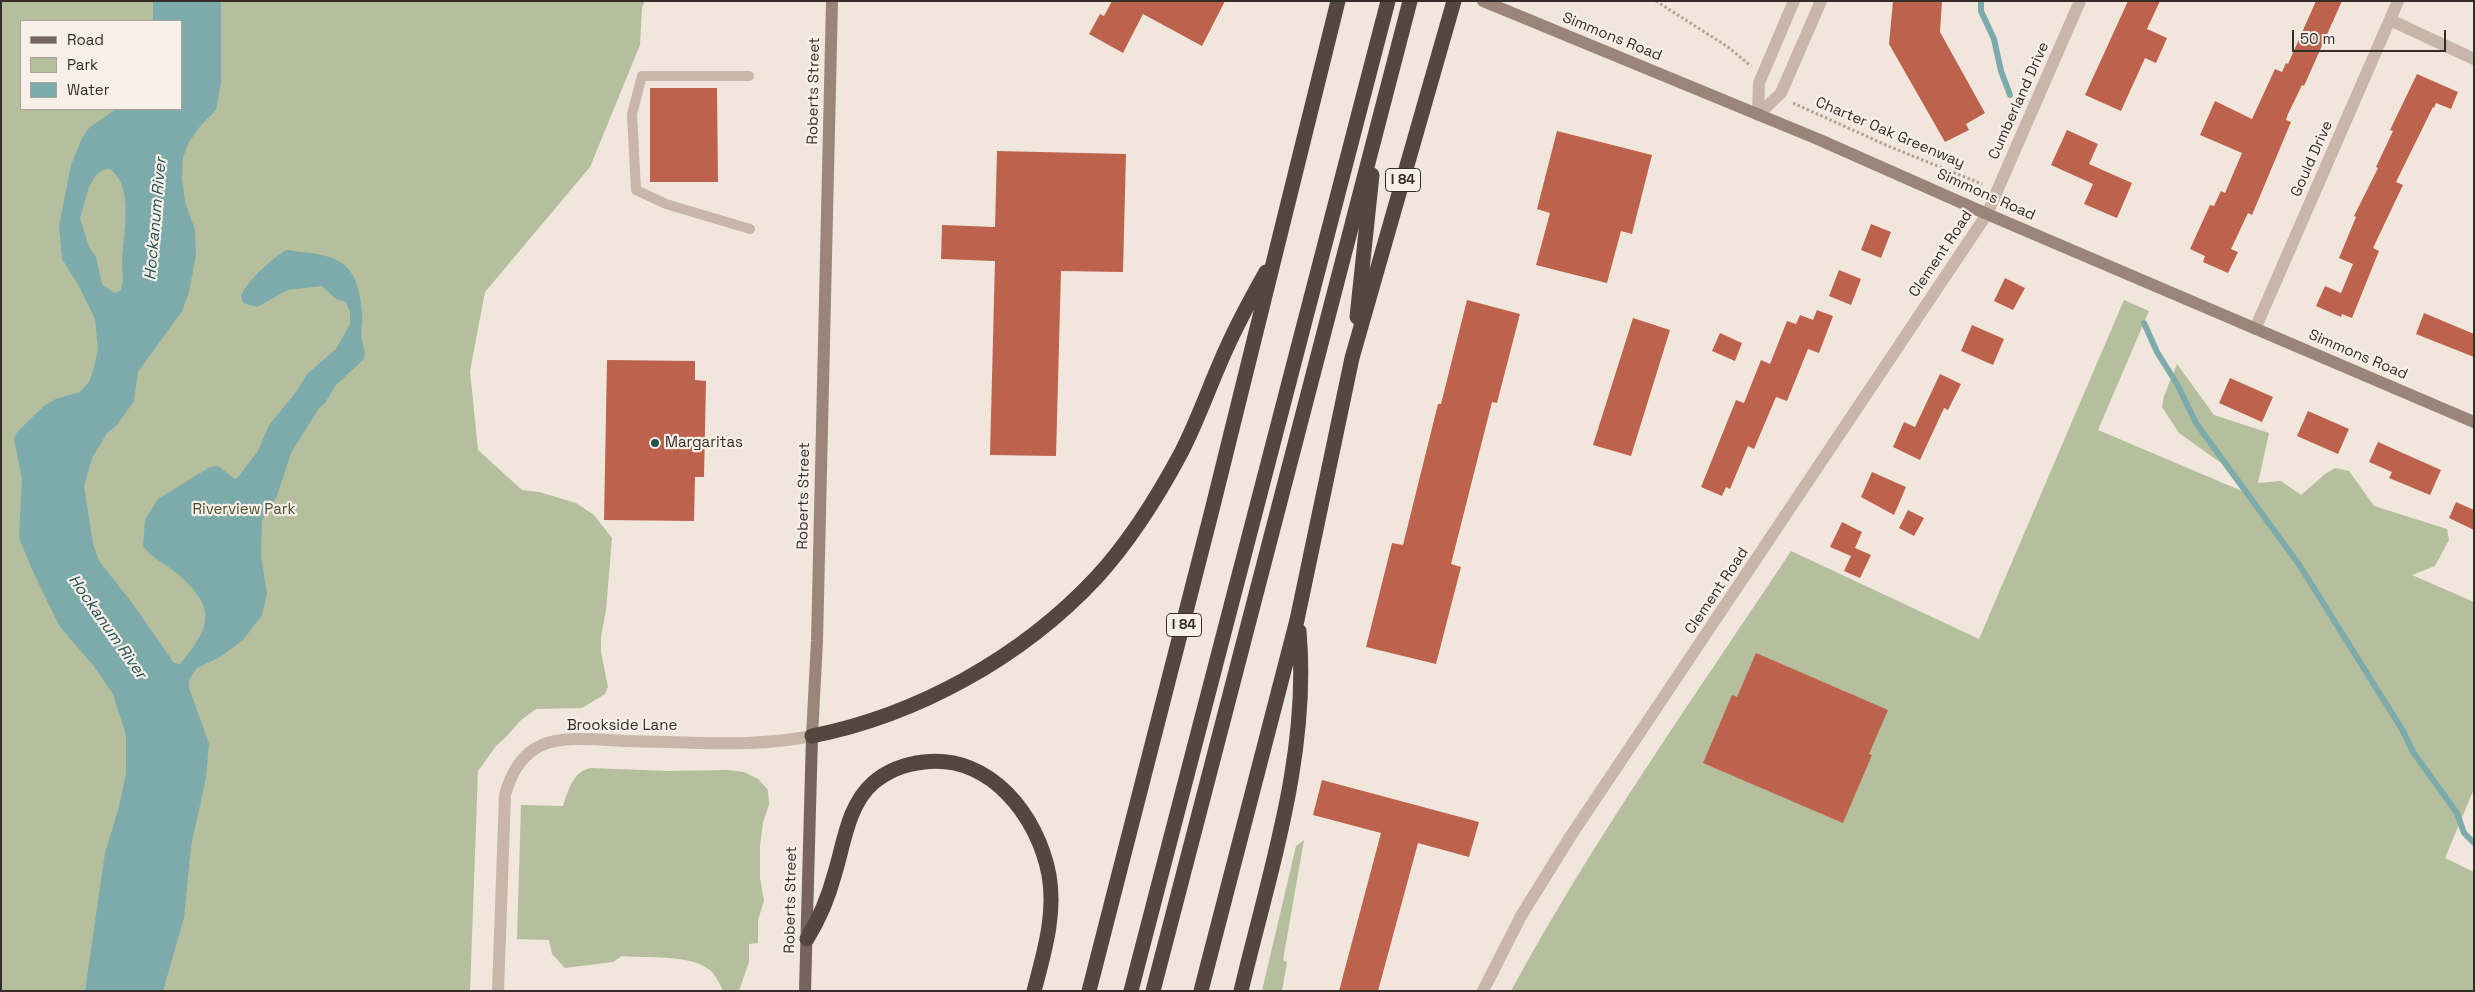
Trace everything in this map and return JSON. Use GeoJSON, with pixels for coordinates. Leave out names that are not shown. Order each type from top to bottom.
{"type":"FeatureCollection","features":[{"type":"Feature","properties":{"kind":"highway","name":"I 84"},"geometry":{"type":"LineString","coordinates":[[1089,991],[1184,625],[1338,1]]}},
{"type":"Feature","properties":{"kind":"highway"},"geometry":{"type":"LineString","coordinates":[[1131,991],[1388,1]]}},
{"type":"Feature","properties":{"kind":"highway"},"geometry":{"type":"LineString","coordinates":[[1153,991],[1410,1]]}},
{"type":"Feature","properties":{"kind":"highway","name":"I 84"},"geometry":{"type":"LineString","coordinates":[[1201,991],[1298,620],[1352,358],[1454,1]]}},
{"type":"Feature","properties":{"kind":"highway"},"geometry":{"type":"LineString","coordinates":[[1352,358],[1371,190],[1371,152]]}},
{"type":"Feature","properties":{"kind":"highway"},"geometry":{"type":"LineString","coordinates":[[812,736],[890,714],[954,685],[1030,636],[1072,602],[1096,578],[1133,532],[1164,484],[1193,428],[1237,324],[1274,258]]}},
{"type":"Feature","properties":{"kind":"highway"},"geometry":{"type":"LineString","coordinates":[[1242,991],[1284,815],[1295,757],[1301,693],[1298,620]]}},
{"type":"Feature","properties":{"kind":"highway"},"geometry":{"type":"LineString","coordinates":[[807,938],[828,895],[850,819],[867,789],[884,775],[912,764],[936,761],[958,764],[983,774],[1006,792],[1024,814],[1044,856],[1051,894],[1050,921],[1034,991]]}},
{"type":"Feature","properties":{"kind":"main road","name":"Roberts Street"},"geometry":{"type":"LineString","coordinates":[[805,991],[812,736],[817,641],[832,1]]}},
{"type":"Feature","properties":{"kind":"main road","name":"Simmons Road"},"geometry":{"type":"LineString","coordinates":[[1483,1],[1758,114],[2474,422]]}},
{"type":"Feature","properties":{"kind":"street"},"geometry":{"type":"LineString","coordinates":[[1758,114],[1759,83],[1794,1]]}},
{"type":"Feature","properties":{"kind":"street"},"geometry":{"type":"LineString","coordinates":[[1758,114],[1781,93],[1821,1]]}},
{"type":"Feature","properties":{"kind":"street","name":"Cumberland Drive"},"geometry":{"type":"LineString","coordinates":[[1987,214],[2080,1]]}},
{"type":"Feature","properties":{"kind":"street","name":"Gould Drive"},"geometry":{"type":"LineString","coordinates":[[2256,329],[2398,1]]}},
{"type":"Feature","properties":{"kind":"street"},"geometry":{"type":"LineString","coordinates":[[2390,20],[2474,60]]}},
{"type":"Feature","properties":{"kind":"street","name":"Clement Road"},"geometry":{"type":"LineString","coordinates":[[1483,991],[1521,916],[1570,837],[1987,214]]}},
{"type":"Feature","properties":{"kind":"street","name":"Brookside Lane"},"geometry":{"type":"LineString","coordinates":[[498,991],[505,795],[510,778],[518,764],[529,753],[544,744],[586,740],[752,744],[812,736]]}},
{"type":"Feature","properties":{"kind":"lane"},"geometry":{"type":"LineString","coordinates":[[749,76],[642,76],[632,114],[636,190],[666,204],[750,229]]}},
{"type":"Feature","properties":{"kind":"path"},"geometry":{"type":"LineString","coordinates":[[1656,1],[1728,47],[1756,70]]}},
{"type":"Feature","properties":{"kind":"path","name":"Charter Oak Greenway"},"geometry":{"type":"LineString","coordinates":[[1791,101],[1888,146],[1981,183]]}},
{"type":"Feature","properties":{"kind":"green space","name":"Riverview Park"},"geometry":{"type":"Polygon","coordinates":[[[1,1],[645,1],[642,7],[640,45],[590,167],[485,292],[470,371],[478,450],[522,490],[539,492],[576,503],[594,515],[612,538],[606,610],[601,637],[601,652],[608,687],[605,694],[582,708],[536,709],[521,720],[496,746],[478,771],[470,991],[1,991],[1,1]]]}},
{"type":"Feature","properties":{"kind":"green space"},"geometry":{"type":"Polygon","coordinates":[[[2124,300],[2149,311],[2098,430],[2242,491],[2221,463],[2179,433],[2162,407],[2164,396],[2177,364],[2214,415],[2269,433],[2258,483],[2281,481],[2301,495],[2325,474],[2335,468],[2349,471],[2374,506],[2447,529],[2449,540],[2435,566],[2412,575],[2474,602],[2474,789],[2445,858],[2474,872],[2474,991],[1511,991],[1576,878],[1611,823],[1791,551],[1979,639],[2124,300]]]}},
{"type":"Feature","properties":{"kind":"green space"},"geometry":{"type":"Polygon","coordinates":[[[591,768],[668,771],[728,770],[744,772],[758,779],[768,790],[769,805],[763,822],[760,846],[760,878],[764,901],[758,920],[758,943],[749,944],[749,962],[739,991],[723,991],[711,971],[692,961],[622,956],[613,962],[565,968],[552,954],[549,940],[517,939],[521,805],[563,806],[572,782],[580,773],[591,768]]]}},
{"type":"Feature","properties":{"kind":"green space"},"geometry":{"type":"Polygon","coordinates":[[[1304,840],[1283,960],[1287,962],[1282,991],[1262,991],[1296,846],[1304,840]]]}},
{"type":"Feature","properties":{"kind":"water","name":"Hockanum River"},"geometry":{"type":"Polygon","coordinates":[[[153,1],[221,1],[221,82],[216,110],[201,125],[189,142],[183,157],[182,179],[185,202],[195,230],[196,255],[189,292],[182,311],[138,372],[134,401],[117,425],[107,433],[92,458],[84,486],[93,544],[99,561],[133,604],[174,663],[180,664],[198,640],[205,619],[204,609],[200,599],[191,587],[175,571],[151,555],[143,546],[145,520],[158,499],[210,467],[218,466],[235,479],[238,477],[258,451],[269,425],[296,392],[307,374],[336,349],[350,324],[350,312],[346,302],[336,299],[322,286],[288,290],[257,307],[243,303],[241,296],[244,290],[261,270],[287,250],[317,254],[339,261],[347,267],[357,285],[362,312],[361,336],[364,359],[336,385],[325,403],[319,408],[291,453],[277,496],[262,520],[261,556],[267,594],[262,615],[243,640],[220,657],[197,668],[189,680],[189,688],[209,744],[206,778],[191,846],[184,918],[163,991],[85,991],[105,853],[119,807],[126,773],[126,735],[113,694],[93,665],[60,627],[19,538],[22,479],[14,439],[17,432],[45,405],[56,399],[80,392],[89,382],[98,350],[95,319],[79,286],[62,259],[59,226],[71,165],[82,138],[89,128],[115,110],[182,110],[182,20],[153,20],[153,1]],[[110,169],[103,170],[96,175],[89,187],[80,218],[89,247],[96,257],[102,284],[114,293],[120,291],[123,276],[122,261],[126,212],[123,188],[118,177],[110,169]]]}},
{"type":"Feature","properties":{"kind":"building"},"geometry":{"type":"Polygon","coordinates":[[[1112,1],[1225,1],[1202,46],[1143,14],[1123,53],[1089,34],[1100,14],[1104,16],[1112,1]]]}},
{"type":"Feature","properties":{"kind":"building"},"geometry":{"type":"Polygon","coordinates":[[[1893,1],[1942,1],[1940,32],[1985,113],[1966,124],[1969,130],[1945,142],[1889,44],[1893,1]]]}},
{"type":"Feature","properties":{"kind":"building"},"geometry":{"type":"Polygon","coordinates":[[[2128,1],[2160,1],[2147,29],[2167,38],[2156,63],[2145,58],[2121,111],[2085,95],[2128,1]]]}},
{"type":"Feature","properties":{"kind":"building"},"geometry":{"type":"Polygon","coordinates":[[[2316,1],[2342,1],[2304,86],[2302,85],[2288,114],[2286,120],[2291,122],[2252,215],[2248,213],[2231,249],[2238,252],[2228,273],[2203,262],[2205,256],[2190,249],[2210,205],[2214,206],[2221,191],[2225,193],[2242,153],[2200,135],[2215,101],[2252,119],[2275,69],[2282,72],[2286,63],[2288,64],[2316,1]]]}},
{"type":"Feature","properties":{"kind":"building"},"geometry":{"type":"Polygon","coordinates":[[[2417,74],[2458,92],[2451,109],[2436,103],[2433,107],[2396,182],[2403,185],[2373,248],[2379,251],[2352,318],[2342,314],[2341,317],[2316,306],[2325,286],[2341,293],[2353,264],[2339,258],[2356,217],[2354,216],[2378,168],[2376,167],[2393,131],[2390,130],[2417,74]]]}},
{"type":"Feature","properties":{"kind":"building"},"geometry":{"type":"Polygon","coordinates":[[[650,88],[717,88],[718,182],[650,182],[650,88]]]}},
{"type":"Feature","properties":{"kind":"building"},"geometry":{"type":"Polygon","coordinates":[[[2067,130],[2098,144],[2089,164],[2132,183],[2117,218],[2084,204],[2093,184],[2051,165],[2067,130]]]}},
{"type":"Feature","properties":{"kind":"building"},"geometry":{"type":"Polygon","coordinates":[[[1557,131],[1652,155],[1632,234],[1621,231],[1607,283],[1536,265],[1550,213],[1537,209],[1557,131]]]}},
{"type":"Feature","properties":{"kind":"building"},"geometry":{"type":"Polygon","coordinates":[[[997,151],[1126,154],[1123,272],[1061,271],[1056,456],[990,455],[995,261],[941,259],[942,225],[995,227],[997,151]]]}},
{"type":"Feature","properties":{"kind":"building"},"geometry":{"type":"Polygon","coordinates":[[[1871,224],[1891,232],[1881,258],[1861,250],[1871,224]]]}},
{"type":"Feature","properties":{"kind":"building"},"geometry":{"type":"Polygon","coordinates":[[[1839,270],[1861,279],[1851,305],[1829,296],[1839,270]]]}},
{"type":"Feature","properties":{"kind":"building"},"geometry":{"type":"Polygon","coordinates":[[[2005,278],[2025,288],[2013,310],[1994,301],[2005,278]]]}},
{"type":"Feature","properties":{"kind":"building"},"geometry":{"type":"Polygon","coordinates":[[[1467,300],[1520,314],[1497,403],[1492,402],[1451,564],[1461,567],[1436,664],[1366,647],[1392,543],[1403,545],[1438,404],[1441,404],[1467,300]]]}},
{"type":"Feature","properties":{"kind":"building"},"geometry":{"type":"Polygon","coordinates":[[[1817,310],[1833,316],[1819,353],[1808,349],[1787,401],[1776,397],[1754,449],[1748,446],[1730,489],[1726,487],[1722,496],[1701,487],[1736,400],[1744,403],[1761,360],[1770,364],[1787,321],[1796,324],[1800,315],[1813,320],[1817,310]]]}},
{"type":"Feature","properties":{"kind":"building"},"geometry":{"type":"Polygon","coordinates":[[[2424,313],[2474,334],[2474,357],[2416,334],[2424,313]]]}},
{"type":"Feature","properties":{"kind":"building"},"geometry":{"type":"Polygon","coordinates":[[[1633,318],[1670,330],[1631,456],[1593,445],[1633,318]]]}},
{"type":"Feature","properties":{"kind":"building"},"geometry":{"type":"Polygon","coordinates":[[[1972,325],[2004,339],[1993,365],[1961,351],[1972,325]]]}},
{"type":"Feature","properties":{"kind":"building"},"geometry":{"type":"Polygon","coordinates":[[[1720,333],[1742,343],[1735,361],[1712,351],[1720,333]]]}},
{"type":"Feature","properties":{"kind":"building","name":"Margaritas"},"geometry":{"type":"Polygon","coordinates":[[[607,360],[695,361],[695,380],[706,381],[704,477],[695,477],[694,521],[604,520],[607,360]]]}},
{"type":"Feature","properties":{"kind":"building"},"geometry":{"type":"Polygon","coordinates":[[[1940,374],[1961,384],[1948,410],[1944,408],[1920,460],[1893,447],[1904,422],[1915,427],[1940,374]]]}},
{"type":"Feature","properties":{"kind":"building"},"geometry":{"type":"Polygon","coordinates":[[[2230,378],[2273,397],[2262,422],[2219,403],[2230,378]]]}},
{"type":"Feature","properties":{"kind":"building"},"geometry":{"type":"Polygon","coordinates":[[[2308,411],[2349,429],[2338,454],[2297,436],[2308,411]]]}},
{"type":"Feature","properties":{"kind":"building"},"geometry":{"type":"Polygon","coordinates":[[[2378,442],[2441,470],[2430,495],[2389,478],[2392,472],[2369,462],[2378,442]]]}},
{"type":"Feature","properties":{"kind":"building"},"geometry":{"type":"Polygon","coordinates":[[[1872,472],[1906,487],[1894,515],[1861,497],[1872,472]]]}},
{"type":"Feature","properties":{"kind":"building"},"geometry":{"type":"Polygon","coordinates":[[[2456,502],[2474,510],[2474,530],[2449,518],[2456,502]]]}},
{"type":"Feature","properties":{"kind":"building"},"geometry":{"type":"Polygon","coordinates":[[[1908,510],[1924,518],[1914,536],[1899,528],[1908,510]]]}},
{"type":"Feature","properties":{"kind":"building"},"geometry":{"type":"Polygon","coordinates":[[[1842,522],[1862,532],[1855,548],[1871,555],[1860,578],[1844,571],[1851,556],[1830,547],[1842,522]]]}},
{"type":"Feature","properties":{"kind":"building"},"geometry":{"type":"Polygon","coordinates":[[[1756,653],[1888,710],[1869,754],[1872,755],[1843,823],[1703,763],[1732,695],[1737,697],[1756,653]]]}},
{"type":"Feature","properties":{"kind":"building"},"geometry":{"type":"Polygon","coordinates":[[[1322,780],[1479,822],[1469,857],[1418,843],[1378,991],[1339,991],[1381,833],[1313,815],[1322,780]]]}},
{"type":"Feature","properties":{"kind":"waterway"},"geometry":{"type":"LineString","coordinates":[[1981,1],[1981,11],[1994,39],[2001,71],[2010,95]]}},
{"type":"Feature","properties":{"kind":"waterway"},"geometry":{"type":"LineString","coordinates":[[2144,323],[2157,352],[2177,384],[2196,423],[2300,566],[2403,731],[2413,752],[2457,813],[2464,833],[2474,843]]}},
{"type":"Feature","properties":{"kind":"place","name":"Margaritas"},"geometry":{"type":"Point","coordinates":[655,443]}}]}
